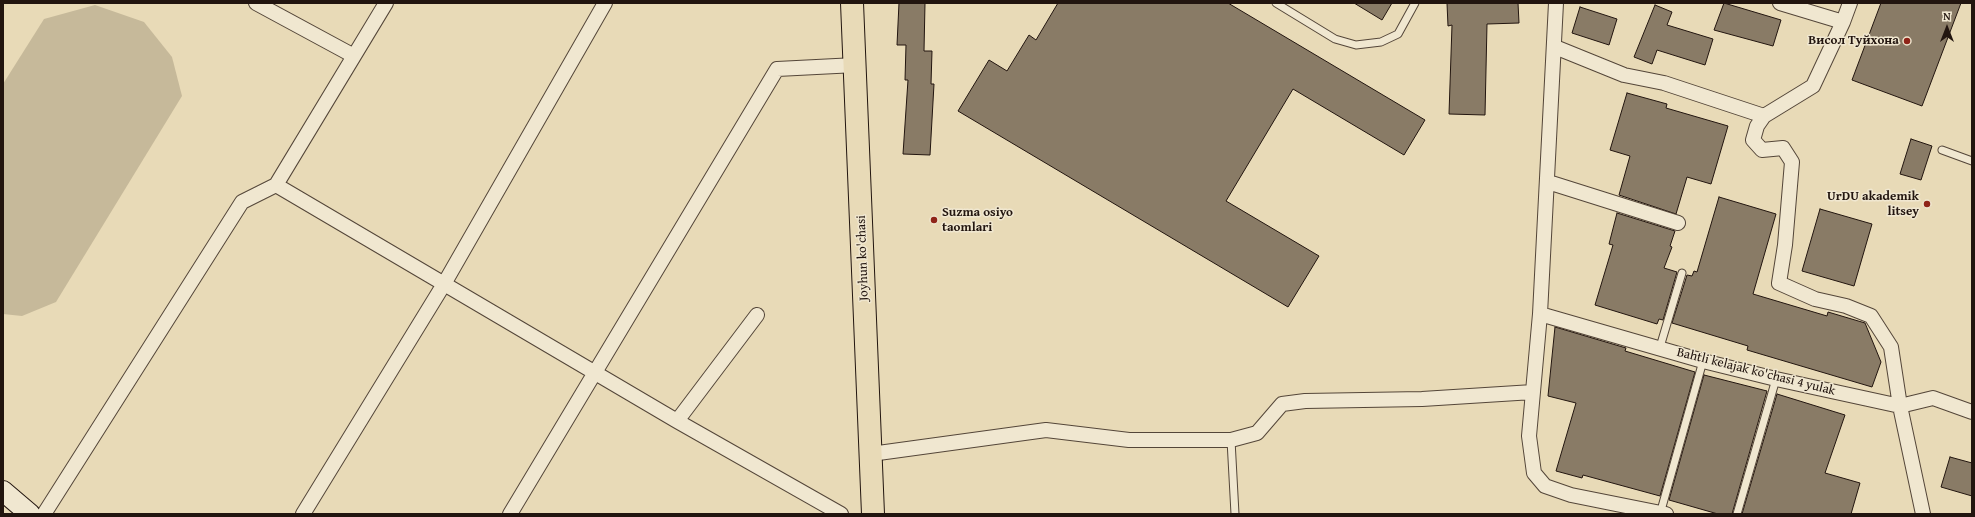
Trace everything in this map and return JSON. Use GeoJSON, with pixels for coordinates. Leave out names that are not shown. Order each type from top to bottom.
{"type":"FeatureCollection","features":[{"type":"Feature","properties":{"kind":"main road","name":"Joyhun ko'chasi"},"geometry":{"type":"LineString","coordinates":[[852,3],[856,65],[873,514]]}},
{"type":"Feature","properties":{"kind":"street"},"geometry":{"type":"LineString","coordinates":[[256,3],[354,56]]}},
{"type":"Feature","properties":{"kind":"street"},"geometry":{"type":"LineString","coordinates":[[44,514],[242,202],[276,185],[386,3]]}},
{"type":"Feature","properties":{"kind":"street"},"geometry":{"type":"LineString","coordinates":[[303,514],[444,284],[605,3]]}},
{"type":"Feature","properties":{"kind":"street"},"geometry":{"type":"LineString","coordinates":[[1556,3],[1548,182],[1540,314],[1530,436],[1534,474],[1545,486],[1570,495],[1662,514]]}},
{"type":"Feature","properties":{"kind":"street"},"geometry":{"type":"LineString","coordinates":[[1780,3],[1843,22]]}},
{"type":"Feature","properties":{"kind":"street"},"geometry":{"type":"LineString","coordinates":[[1850,3],[1843,22],[1813,86],[1764,116],[1757,126],[1753,140],[1762,150],[1783,148],[1792,162],[1786,238],[1779,283],[1815,299],[1846,306],[1871,316],[1891,347],[1900,406],[1923,514]]}},
{"type":"Feature","properties":{"kind":"street"},"geometry":{"type":"LineString","coordinates":[[1555,47],[1624,75],[1664,83],[1764,116]]}},
{"type":"Feature","properties":{"kind":"street"},"geometry":{"type":"LineString","coordinates":[[510,514],[777,69],[856,65]]}},
{"type":"Feature","properties":{"kind":"street"},"geometry":{"type":"LineString","coordinates":[[1548,182],[1678,223]]}},
{"type":"Feature","properties":{"kind":"street"},"geometry":{"type":"LineString","coordinates":[[276,185],[677,421],[841,514]]}},
{"type":"Feature","properties":{"kind":"street","name":"Bahtli kelajak ko'chasi 4 yulak"},"geometry":{"type":"LineString","coordinates":[[1540,314],[1660,347],[1703,361],[1776,380],[1900,406],[1933,398],[1972,412]]}},
{"type":"Feature","properties":{"kind":"street"},"geometry":{"type":"LineString","coordinates":[[677,421],[758,315]]}},
{"type":"Feature","properties":{"kind":"street"},"geometry":{"type":"LineString","coordinates":[[871,454],[1046,430],[1130,440],[1231,440],[1257,433],[1282,404],[1306,401],[1422,399],[1533,392]]}},
{"type":"Feature","properties":{"kind":"street"},"geometry":{"type":"LineString","coordinates":[[3,491],[30,514]]}},
{"type":"Feature","properties":{"kind":"lane"},"geometry":{"type":"LineString","coordinates":[[1276,3],[1335,39],[1356,45],[1381,42],[1398,34],[1415,3]]}},
{"type":"Feature","properties":{"kind":"lane"},"geometry":{"type":"LineString","coordinates":[[1942,150],[1972,160]]}},
{"type":"Feature","properties":{"kind":"lane"},"geometry":{"type":"LineString","coordinates":[[1660,347],[1682,273]]}},
{"type":"Feature","properties":{"kind":"lane"},"geometry":{"type":"LineString","coordinates":[[1662,514],[1703,361]]}},
{"type":"Feature","properties":{"kind":"lane"},"geometry":{"type":"LineString","coordinates":[[1737,514],[1776,380]]}},
{"type":"Feature","properties":{"kind":"lane"},"geometry":{"type":"LineString","coordinates":[[1231,440],[1235,514]]}},
{"type":"Feature","properties":{"kind":"shaded area"},"geometry":{"type":"Polygon","coordinates":[[[95,5],[144,22],[172,57],[182,96],[56,302],[22,316],[3,314],[3,84],[44,19],[95,5]]]}},
{"type":"Feature","properties":{"kind":"building"},"geometry":{"type":"Polygon","coordinates":[[[899,3],[925,3],[924,51],[932,51],[931,84],[934,84],[930,155],[903,154],[908,80],[905,80],[906,45],[897,45],[899,3]]]}},
{"type":"Feature","properties":{"kind":"building"},"geometry":{"type":"Polygon","coordinates":[[[1058,3],[1228,3],[1425,120],[1404,155],[1293,89],[1226,201],[1319,256],[1288,307],[958,111],[989,60],[1007,71],[1029,35],[1036,40],[1058,3]]]}},
{"type":"Feature","properties":{"kind":"building"},"geometry":{"type":"Polygon","coordinates":[[[1354,3],[1392,3],[1382,20],[1354,3]]]}},
{"type":"Feature","properties":{"kind":"building"},"geometry":{"type":"Polygon","coordinates":[[[1447,3],[1518,3],[1519,23],[1487,24],[1485,115],[1449,114],[1452,25],[1448,26],[1447,3]]]}},
{"type":"Feature","properties":{"kind":"building"},"geometry":{"type":"Polygon","coordinates":[[[1724,3],[1781,20],[1773,46],[1714,30],[1724,3]]]}},
{"type":"Feature","properties":{"kind":"building","name":"Висол Туйхона"},"geometry":{"type":"Polygon","coordinates":[[[1881,3],[1961,3],[1922,106],[1852,80],[1881,3]]]}},
{"type":"Feature","properties":{"kind":"building"},"geometry":{"type":"Polygon","coordinates":[[[1655,5],[1672,12],[1667,25],[1713,39],[1705,65],[1657,50],[1652,64],[1634,57],[1655,5]]]}},
{"type":"Feature","properties":{"kind":"building"},"geometry":{"type":"Polygon","coordinates":[[[1580,7],[1617,19],[1609,45],[1572,33],[1580,7]]]}},
{"type":"Feature","properties":{"kind":"building"},"geometry":{"type":"Polygon","coordinates":[[[1627,93],[1667,104],[1666,108],[1728,126],[1711,184],[1687,177],[1676,214],[1619,195],[1630,156],[1610,150],[1627,93]]]}},
{"type":"Feature","properties":{"kind":"building"},"geometry":{"type":"Polygon","coordinates":[[[1911,139],[1932,146],[1921,180],[1900,174],[1911,139]]]}},
{"type":"Feature","properties":{"kind":"building"},"geometry":{"type":"Polygon","coordinates":[[[1719,197],[1776,214],[1753,294],[1827,316],[1828,312],[1865,323],[1881,362],[1872,387],[1747,350],[1748,346],[1672,323],[1687,275],[1692,276],[1694,271],[1697,272],[1719,197]]]}},
{"type":"Feature","properties":{"kind":"building"},"geometry":{"type":"Polygon","coordinates":[[[1820,209],[1872,224],[1854,286],[1802,271],[1820,209]]]}},
{"type":"Feature","properties":{"kind":"building"},"geometry":{"type":"Polygon","coordinates":[[[1617,213],[1675,231],[1670,246],[1672,247],[1664,268],[1677,272],[1663,320],[1659,319],[1657,324],[1595,305],[1613,245],[1609,244],[1617,213]]]}},
{"type":"Feature","properties":{"kind":"building"},"geometry":{"type":"Polygon","coordinates":[[[1555,327],[1626,348],[1625,351],[1695,372],[1660,496],[1583,475],[1582,478],[1556,471],[1576,403],[1548,396],[1555,327]]]}},
{"type":"Feature","properties":{"kind":"building"},"geometry":{"type":"Polygon","coordinates":[[[1704,375],[1767,391],[1732,514],[1718,514],[1669,500],[1704,375]]]}},
{"type":"Feature","properties":{"kind":"building"},"geometry":{"type":"Polygon","coordinates":[[[1777,394],[1845,415],[1825,473],[1860,483],[1851,514],[1742,514],[1777,394]]]}},
{"type":"Feature","properties":{"kind":"building"},"geometry":{"type":"Polygon","coordinates":[[[1950,457],[1972,463],[1972,496],[1941,487],[1950,457]]]}},
{"type":"Feature","properties":{"kind":"place","name":"Висол Туйхона"},"geometry":{"type":"Point","coordinates":[1907,41]}},
{"type":"Feature","properties":{"kind":"place","name":"UrDU akademik litsey"},"geometry":{"type":"Point","coordinates":[1927,204]}},
{"type":"Feature","properties":{"kind":"place","name":"Suzma osiyo taomlari"},"geometry":{"type":"Point","coordinates":[934,220]}}]}
